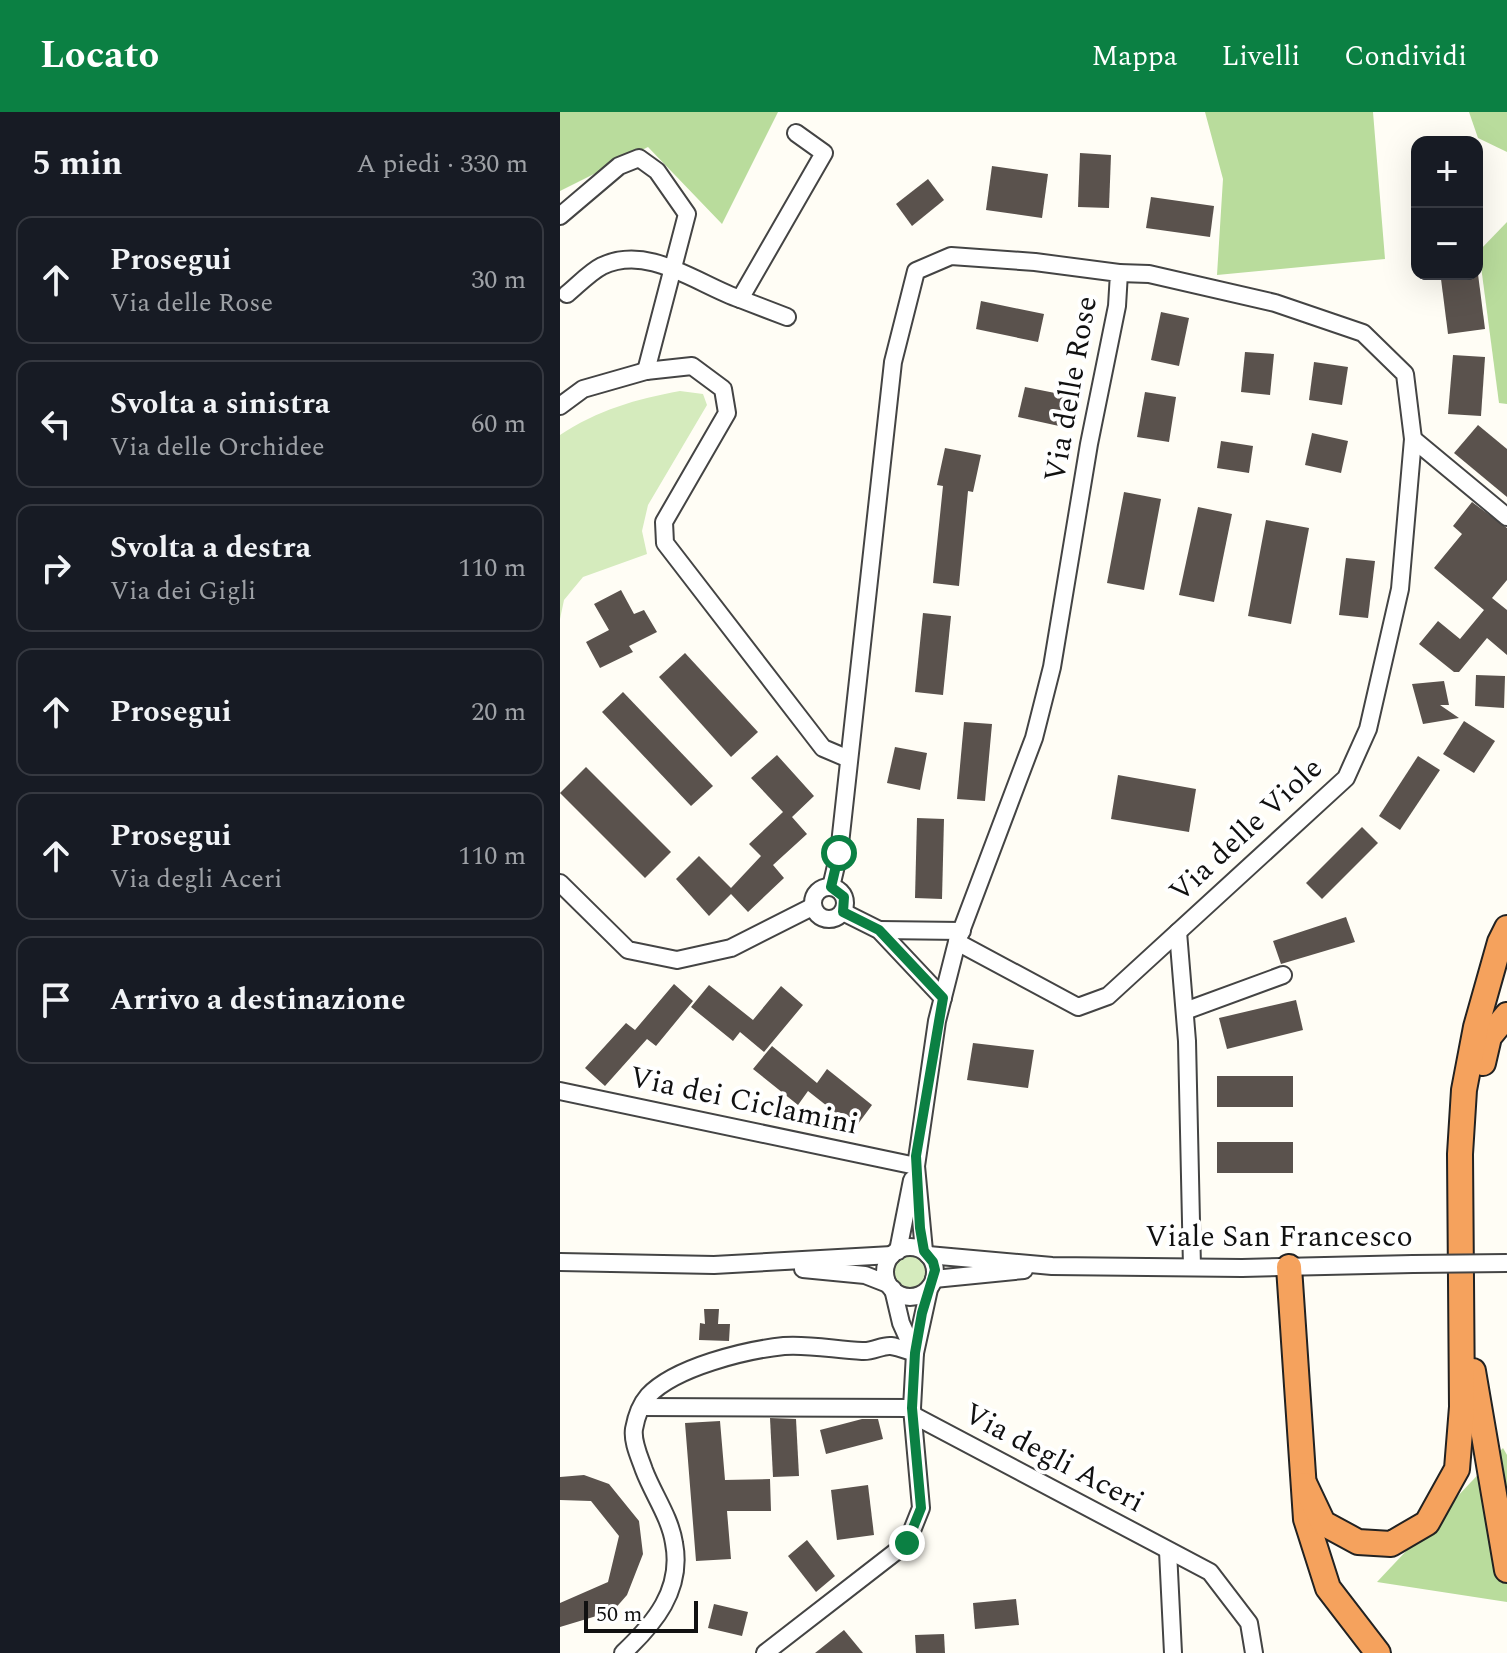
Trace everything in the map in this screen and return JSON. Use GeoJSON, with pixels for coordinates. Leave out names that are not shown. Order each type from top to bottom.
{"type":"FeatureCollection","features":[{"type":"Feature","properties":{"kind":"highway"},"geometry":{"type":"LineString","coordinates":[[1305,1485],[1323,1523],[1358,1542],[1391,1544],[1427,1523],[1457,1469],[1462,1407],[1460,1154],[1464,1090],[1476,1027],[1500,942],[1507,928]]}},
{"type":"Feature","properties":{"kind":"highway"},"geometry":{"type":"LineString","coordinates":[[1460,1154],[1489,1037],[1507,1015]]}},
{"type":"Feature","properties":{"kind":"highway"},"geometry":{"type":"LineString","coordinates":[[1289,1267],[1306,1519],[1328,1588],[1378,1653]]}},
{"type":"Feature","properties":{"kind":"highway"},"geometry":{"type":"LineString","coordinates":[[1462,1303],[1507,1570]]}},
{"type":"Feature","properties":{"kind":"street"},"geometry":{"type":"LineString","coordinates":[[740,299],[824,153],[796,133]]}},
{"type":"Feature","properties":{"kind":"street"},"geometry":{"type":"LineString","coordinates":[[560,216],[619,166],[639,158],[657,171],[687,214],[646,371]]}},
{"type":"Feature","properties":{"kind":"street","name":"Via delle Rose"},"geometry":{"type":"LineString","coordinates":[[831,887],[836,873],[893,362],[916,271],[951,256],[1035,262],[1119,273],[1117,306],[1089,444],[1052,667],[1034,738],[960,937],[943,998],[916,1166]]}},
{"type":"Feature","properties":{"kind":"street"},"geometry":{"type":"LineString","coordinates":[[567,294],[601,266],[631,259],[673,268],[787,317]]}},
{"type":"Feature","properties":{"kind":"street","name":"Via delle Viole"},"geometry":{"type":"LineString","coordinates":[[960,937],[1078,1007],[1108,996],[1346,778],[1368,729],[1400,589],[1413,439],[1405,374],[1363,333],[1275,303],[1149,274],[1119,273]]}},
{"type":"Feature","properties":{"kind":"street"},"geometry":{"type":"LineString","coordinates":[[560,406],[583,389],[646,371],[692,366],[723,389],[727,413],[664,522],[665,543],[823,748],[849,759]]}},
{"type":"Feature","properties":{"kind":"street"},"geometry":{"type":"LineString","coordinates":[[1413,439],[1507,517]]}},
{"type":"Feature","properties":{"kind":"street"},"geometry":{"type":"LineString","coordinates":[[560,883],[628,950],[677,960],[731,948],[812,907],[817,892],[831,887],[844,897],[843,912]]}},
{"type":"Feature","properties":{"kind":"street"},"geometry":{"type":"LineString","coordinates":[[812,907],[818,916],[829,920],[843,912]]}},
{"type":"Feature","properties":{"kind":"street"},"geometry":{"type":"LineString","coordinates":[[843,912],[879,930],[943,998]]}},
{"type":"Feature","properties":{"kind":"street"},"geometry":{"type":"LineString","coordinates":[[879,930],[960,937]]}},
{"type":"Feature","properties":{"kind":"street","name":"Via delle Viole"},"geometry":{"type":"LineString","coordinates":[[1178,932],[1185,1011],[1192,1267]]}},
{"type":"Feature","properties":{"kind":"street"},"geometry":{"type":"LineString","coordinates":[[1185,1011],[1283,975]]}},
{"type":"Feature","properties":{"kind":"street","name":"Via dei Ciclamini"},"geometry":{"type":"LineString","coordinates":[[560,1091],[916,1166]]}},
{"type":"Feature","properties":{"kind":"street"},"geometry":{"type":"LineString","coordinates":[[890,1286],[886,1269],[895,1253],[916,1166]]}},
{"type":"Feature","properties":{"kind":"street"},"geometry":{"type":"LineString","coordinates":[[844,1265],[909,1297],[917,1296],[932,1284],[934,1266],[926,1253],[916,1166]]}},
{"type":"Feature","properties":{"kind":"street"},"geometry":{"type":"LineString","coordinates":[[560,1262],[844,1265],[911,1247],[926,1253]]}},
{"type":"Feature","properties":{"kind":"street","name":"Viale San Francesco"},"geometry":{"type":"LineString","coordinates":[[926,1253],[970,1254],[1052,1266],[1289,1267],[1507,1263]]}},
{"type":"Feature","properties":{"kind":"street"},"geometry":{"type":"LineString","coordinates":[[970,1254],[970,1279]]}},
{"type":"Feature","properties":{"kind":"street","name":"Viale San Francesco"},"geometry":{"type":"LineString","coordinates":[[932,1284],[1052,1266]]}},
{"type":"Feature","properties":{"kind":"street","name":"Via degli Aceri"},"geometry":{"type":"LineString","coordinates":[[765,1653],[907,1543],[921,1508],[912,1411],[915,1353],[932,1284]]}},
{"type":"Feature","properties":{"kind":"street","name":"Via degli Aceri"},"geometry":{"type":"LineString","coordinates":[[890,1286],[901,1323],[915,1353]]}},
{"type":"Feature","properties":{"kind":"street"},"geometry":{"type":"LineString","coordinates":[[623,1653],[655,1622],[671,1590],[675,1561],[675,1544],[651,1488],[633,1433],[648,1396],[702,1365],[744,1351],[787,1346],[873,1352],[889,1345],[915,1353]]}},
{"type":"Feature","properties":{"kind":"street"},"geometry":{"type":"LineString","coordinates":[[642,1407],[912,1411]]}},
{"type":"Feature","properties":{"kind":"street","name":"Via degli Aceri"},"geometry":{"type":"LineString","coordinates":[[912,1411],[1210,1572],[1249,1623],[1254,1653]]}},
{"type":"Feature","properties":{"kind":"street"},"geometry":{"type":"LineString","coordinates":[[1168,1551],[1173,1653]]}},
{"type":"Feature","properties":{"kind":"green space"},"geometry":{"type":"Polygon","coordinates":[[[560,112],[778,112],[722,224],[648,147],[560,191],[560,112]]]}},
{"type":"Feature","properties":{"kind":"green space"},"geometry":{"type":"Polygon","coordinates":[[[1205,112],[1373,112],[1385,259],[1217,275],[1223,179],[1205,112]]]}},
{"type":"Feature","properties":{"kind":"green space"},"geometry":{"type":"Polygon","coordinates":[[[1469,112],[1507,112],[1507,152],[1483,140],[1483,136],[1477,136],[1469,112]]]}},
{"type":"Feature","properties":{"kind":"green space"},"geometry":{"type":"Polygon","coordinates":[[[1507,222],[1507,404],[1499,403],[1483,280],[1483,247],[1507,222]]]}},
{"type":"Feature","properties":{"kind":"green space"},"geometry":{"type":"Polygon","coordinates":[[[680,391],[703,394],[707,405],[648,505],[642,531],[647,554],[583,577],[564,600],[560,619],[560,435],[618,407],[680,391]]]}},
{"type":"Feature","properties":{"kind":"green space"},"geometry":{"type":"Polygon","coordinates":[[[909,1253],[922,1258],[927,1271],[922,1284],[909,1289],[896,1284],[891,1271],[896,1258],[909,1253]]]}},
{"type":"Feature","properties":{"kind":"green space"},"geometry":{"type":"Polygon","coordinates":[[[1503,1448],[1507,1455],[1507,1602],[1377,1582],[1503,1448]]]}},
{"type":"Feature","properties":{"kind":"building"},"geometry":{"type":"Polygon","coordinates":[[[1080,153],[1111,155],[1109,208],[1078,207],[1080,153]]]}},
{"type":"Feature","properties":{"kind":"building"},"geometry":{"type":"Polygon","coordinates":[[[992,166],[1048,174],[1042,218],[986,210],[992,166]]]}},
{"type":"Feature","properties":{"kind":"building"},"geometry":{"type":"Polygon","coordinates":[[[928,179],[944,200],[912,226],[896,204],[928,179]]]}},
{"type":"Feature","properties":{"kind":"building"},"geometry":{"type":"Polygon","coordinates":[[[1151,197],[1214,206],[1210,237],[1146,228],[1151,197]]]}},
{"type":"Feature","properties":{"kind":"building"},"geometry":{"type":"Polygon","coordinates":[[[1441,280],[1479,280],[1485,329],[1448,334],[1441,280]]]}},
{"type":"Feature","properties":{"kind":"building"},"geometry":{"type":"Polygon","coordinates":[[[981,301],[1044,314],[1038,342],[976,329],[981,301]]]}},
{"type":"Feature","properties":{"kind":"building"},"geometry":{"type":"Polygon","coordinates":[[[1161,312],[1189,318],[1179,366],[1151,360],[1161,312]]]}},
{"type":"Feature","properties":{"kind":"building"},"geometry":{"type":"Polygon","coordinates":[[[1245,352],[1274,354],[1270,395],[1241,392],[1245,352]]]}},
{"type":"Feature","properties":{"kind":"building"},"geometry":{"type":"Polygon","coordinates":[[[1453,355],[1485,357],[1481,416],[1448,414],[1453,355]]]}},
{"type":"Feature","properties":{"kind":"building"},"geometry":{"type":"Polygon","coordinates":[[[1314,362],[1348,367],[1342,405],[1309,400],[1314,362]]]}},
{"type":"Feature","properties":{"kind":"building"},"geometry":{"type":"Polygon","coordinates":[[[1025,387],[1065,395],[1059,426],[1018,417],[1025,387]]]}},
{"type":"Feature","properties":{"kind":"building"},"geometry":{"type":"Polygon","coordinates":[[[1145,392],[1176,397],[1169,442],[1137,437],[1145,392]]]}},
{"type":"Feature","properties":{"kind":"building"},"geometry":{"type":"Polygon","coordinates":[[[1478,425],[1507,449],[1507,497],[1454,453],[1478,425]]]}},
{"type":"Feature","properties":{"kind":"building"},"geometry":{"type":"Polygon","coordinates":[[[1312,433],[1348,441],[1341,473],[1305,465],[1312,433]]]}},
{"type":"Feature","properties":{"kind":"building"},"geometry":{"type":"Polygon","coordinates":[[[1221,441],[1253,446],[1249,473],[1217,468],[1221,441]]]}},
{"type":"Feature","properties":{"kind":"building"},"geometry":{"type":"Polygon","coordinates":[[[945,448],[981,455],[973,492],[968,491],[959,586],[933,583],[943,486],[937,485],[945,448]]]}},
{"type":"Feature","properties":{"kind":"building"},"geometry":{"type":"Polygon","coordinates":[[[1124,492],[1161,499],[1144,590],[1107,583],[1124,492]]]}},
{"type":"Feature","properties":{"kind":"building"},"geometry":{"type":"Polygon","coordinates":[[[1472,502],[1507,528],[1507,580],[1492,598],[1507,610],[1507,655],[1487,638],[1459,672],[1454,672],[1419,644],[1438,621],[1460,639],[1484,610],[1434,568],[1462,534],[1453,526],[1472,502]]]}},
{"type":"Feature","properties":{"kind":"building"},"geometry":{"type":"Polygon","coordinates":[[[1198,507],[1232,514],[1214,602],[1179,595],[1198,507]]]}},
{"type":"Feature","properties":{"kind":"building"},"geometry":{"type":"Polygon","coordinates":[[[1266,520],[1309,528],[1291,624],[1248,616],[1266,520]]]}},
{"type":"Feature","properties":{"kind":"building"},"geometry":{"type":"Polygon","coordinates":[[[1346,558],[1375,561],[1368,618],[1339,615],[1346,558]]]}},
{"type":"Feature","properties":{"kind":"building"},"geometry":{"type":"Polygon","coordinates":[[[621,590],[634,614],[644,610],[657,632],[629,646],[633,652],[600,668],[586,642],[609,630],[594,604],[621,590]]]}},
{"type":"Feature","properties":{"kind":"building"},"geometry":{"type":"Polygon","coordinates":[[[923,613],[951,616],[943,695],[915,692],[923,613]]]}},
{"type":"Feature","properties":{"kind":"building"},"geometry":{"type":"Polygon","coordinates":[[[685,653],[758,732],[731,757],[659,677],[685,653]]]}},
{"type":"Feature","properties":{"kind":"building"},"geometry":{"type":"Polygon","coordinates":[[[1476,675],[1505,676],[1504,708],[1475,706],[1476,675]]]}},
{"type":"Feature","properties":{"kind":"building"},"geometry":{"type":"Polygon","coordinates":[[[1444,681],[1449,705],[1440,705],[1459,718],[1423,724],[1412,684],[1444,681]]]}},
{"type":"Feature","properties":{"kind":"building"},"geometry":{"type":"Polygon","coordinates":[[[623,692],[713,786],[691,806],[602,712],[623,692]]]}},
{"type":"Feature","properties":{"kind":"building"},"geometry":{"type":"Polygon","coordinates":[[[1464,721],[1495,741],[1474,773],[1443,754],[1464,721]]]}},
{"type":"Feature","properties":{"kind":"building"},"geometry":{"type":"Polygon","coordinates":[[[964,722],[992,724],[985,801],[957,799],[964,722]]]}},
{"type":"Feature","properties":{"kind":"building"},"geometry":{"type":"Polygon","coordinates":[[[895,747],[927,753],[920,790],[887,783],[895,747]]]}},
{"type":"Feature","properties":{"kind":"building"},"geometry":{"type":"Polygon","coordinates":[[[777,755],[814,796],[792,817],[807,834],[773,865],[784,878],[748,912],[731,894],[709,916],[676,879],[699,856],[731,888],[761,856],[749,844],[783,812],[751,778],[777,755]]]}},
{"type":"Feature","properties":{"kind":"building"},"geometry":{"type":"Polygon","coordinates":[[[1418,756],[1440,770],[1400,830],[1379,816],[1418,756]]]}},
{"type":"Feature","properties":{"kind":"building"},"geometry":{"type":"Polygon","coordinates":[[[586,767],[671,852],[645,878],[560,793],[586,767]]]}},
{"type":"Feature","properties":{"kind":"building"},"geometry":{"type":"Polygon","coordinates":[[[1118,775],[1196,789],[1189,832],[1111,819],[1118,775]]]}},
{"type":"Feature","properties":{"kind":"building"},"geometry":{"type":"Polygon","coordinates":[[[917,818],[944,819],[942,899],[915,898],[917,818]]]}},
{"type":"Feature","properties":{"kind":"building"},"geometry":{"type":"Polygon","coordinates":[[[1362,827],[1378,843],[1322,899],[1306,883],[1362,827]]]}},
{"type":"Feature","properties":{"kind":"building"},"geometry":{"type":"Polygon","coordinates":[[[1346,917],[1355,942],[1281,964],[1273,941],[1346,917]]]}},
{"type":"Feature","properties":{"kind":"building"},"geometry":{"type":"Polygon","coordinates":[[[674,984],[693,1001],[656,1046],[647,1039],[605,1086],[585,1068],[626,1023],[635,1030],[674,984]]]}},
{"type":"Feature","properties":{"kind":"building"},"geometry":{"type":"Polygon","coordinates":[[[709,985],[753,1020],[781,986],[803,1005],[764,1052],[740,1032],[733,1041],[691,1007],[709,985]]]}},
{"type":"Feature","properties":{"kind":"building"},"geometry":{"type":"Polygon","coordinates":[[[1296,1000],[1303,1030],[1227,1049],[1219,1018],[1296,1000]]]}},
{"type":"Feature","properties":{"kind":"building"},"geometry":{"type":"Polygon","coordinates":[[[973,1043],[1034,1050],[1028,1088],[967,1080],[973,1043]]]}},
{"type":"Feature","properties":{"kind":"building"},"geometry":{"type":"Polygon","coordinates":[[[772,1046],[817,1083],[827,1069],[872,1105],[855,1128],[808,1091],[798,1105],[753,1069],[772,1046]]]}},
{"type":"Feature","properties":{"kind":"building"},"geometry":{"type":"Polygon","coordinates":[[[1217,1076],[1293,1076],[1293,1107],[1217,1107],[1217,1076]]]}},
{"type":"Feature","properties":{"kind":"building"},"geometry":{"type":"Polygon","coordinates":[[[1217,1142],[1293,1142],[1293,1173],[1217,1173],[1217,1142]]]}},
{"type":"Feature","properties":{"kind":"building"},"geometry":{"type":"Polygon","coordinates":[[[704,1309],[719,1309],[718,1324],[730,1324],[729,1341],[699,1340],[700,1323],[705,1324],[704,1309]]]}},
{"type":"Feature","properties":{"kind":"building"},"geometry":{"type":"Polygon","coordinates":[[[770,1418],[796,1419],[799,1476],[773,1477],[770,1418]]]}},
{"type":"Feature","properties":{"kind":"building"},"geometry":{"type":"Polygon","coordinates":[[[862,1419],[878,1419],[883,1439],[826,1454],[820,1430],[862,1419]]]}},
{"type":"Feature","properties":{"kind":"building"},"geometry":{"type":"Polygon","coordinates":[[[720,1421],[725,1480],[770,1479],[771,1511],[727,1511],[731,1559],[696,1561],[685,1423],[720,1421]]]}},
{"type":"Feature","properties":{"kind":"building"},"geometry":{"type":"Polygon","coordinates":[[[584,1475],[609,1484],[639,1521],[643,1554],[627,1595],[613,1611],[560,1627],[560,1603],[608,1582],[619,1536],[591,1501],[560,1500],[560,1477],[584,1475]]]}},
{"type":"Feature","properties":{"kind":"building"},"geometry":{"type":"Polygon","coordinates":[[[868,1485],[874,1535],[837,1540],[831,1490],[868,1485]]]}},
{"type":"Feature","properties":{"kind":"building"},"geometry":{"type":"Polygon","coordinates":[[[807,1540],[835,1576],[816,1592],[788,1556],[807,1540]]]}},
{"type":"Feature","properties":{"kind":"building"},"geometry":{"type":"Polygon","coordinates":[[[1016,1599],[1019,1625],[975,1629],[973,1603],[1016,1599]]]}},
{"type":"Feature","properties":{"kind":"building"},"geometry":{"type":"Polygon","coordinates":[[[714,1604],[748,1612],[742,1636],[708,1628],[714,1604]]]}},
{"type":"Feature","properties":{"kind":"building"},"geometry":{"type":"Polygon","coordinates":[[[844,1630],[863,1653],[815,1653],[844,1630]]]}},
{"type":"Feature","properties":{"kind":"building"},"geometry":{"type":"Polygon","coordinates":[[[944,1634],[945,1653],[916,1653],[915,1635],[944,1634]]]}},
{"type":"Feature","properties":{"kind":"route"},"geometry":{"type":"LineString","coordinates":[[839,853],[831,887],[844,897],[843,912],[879,930],[943,998],[916,1156],[920,1228],[924,1251],[935,1270],[922,1313],[915,1353],[912,1408],[921,1508],[907,1543]]}}]}
